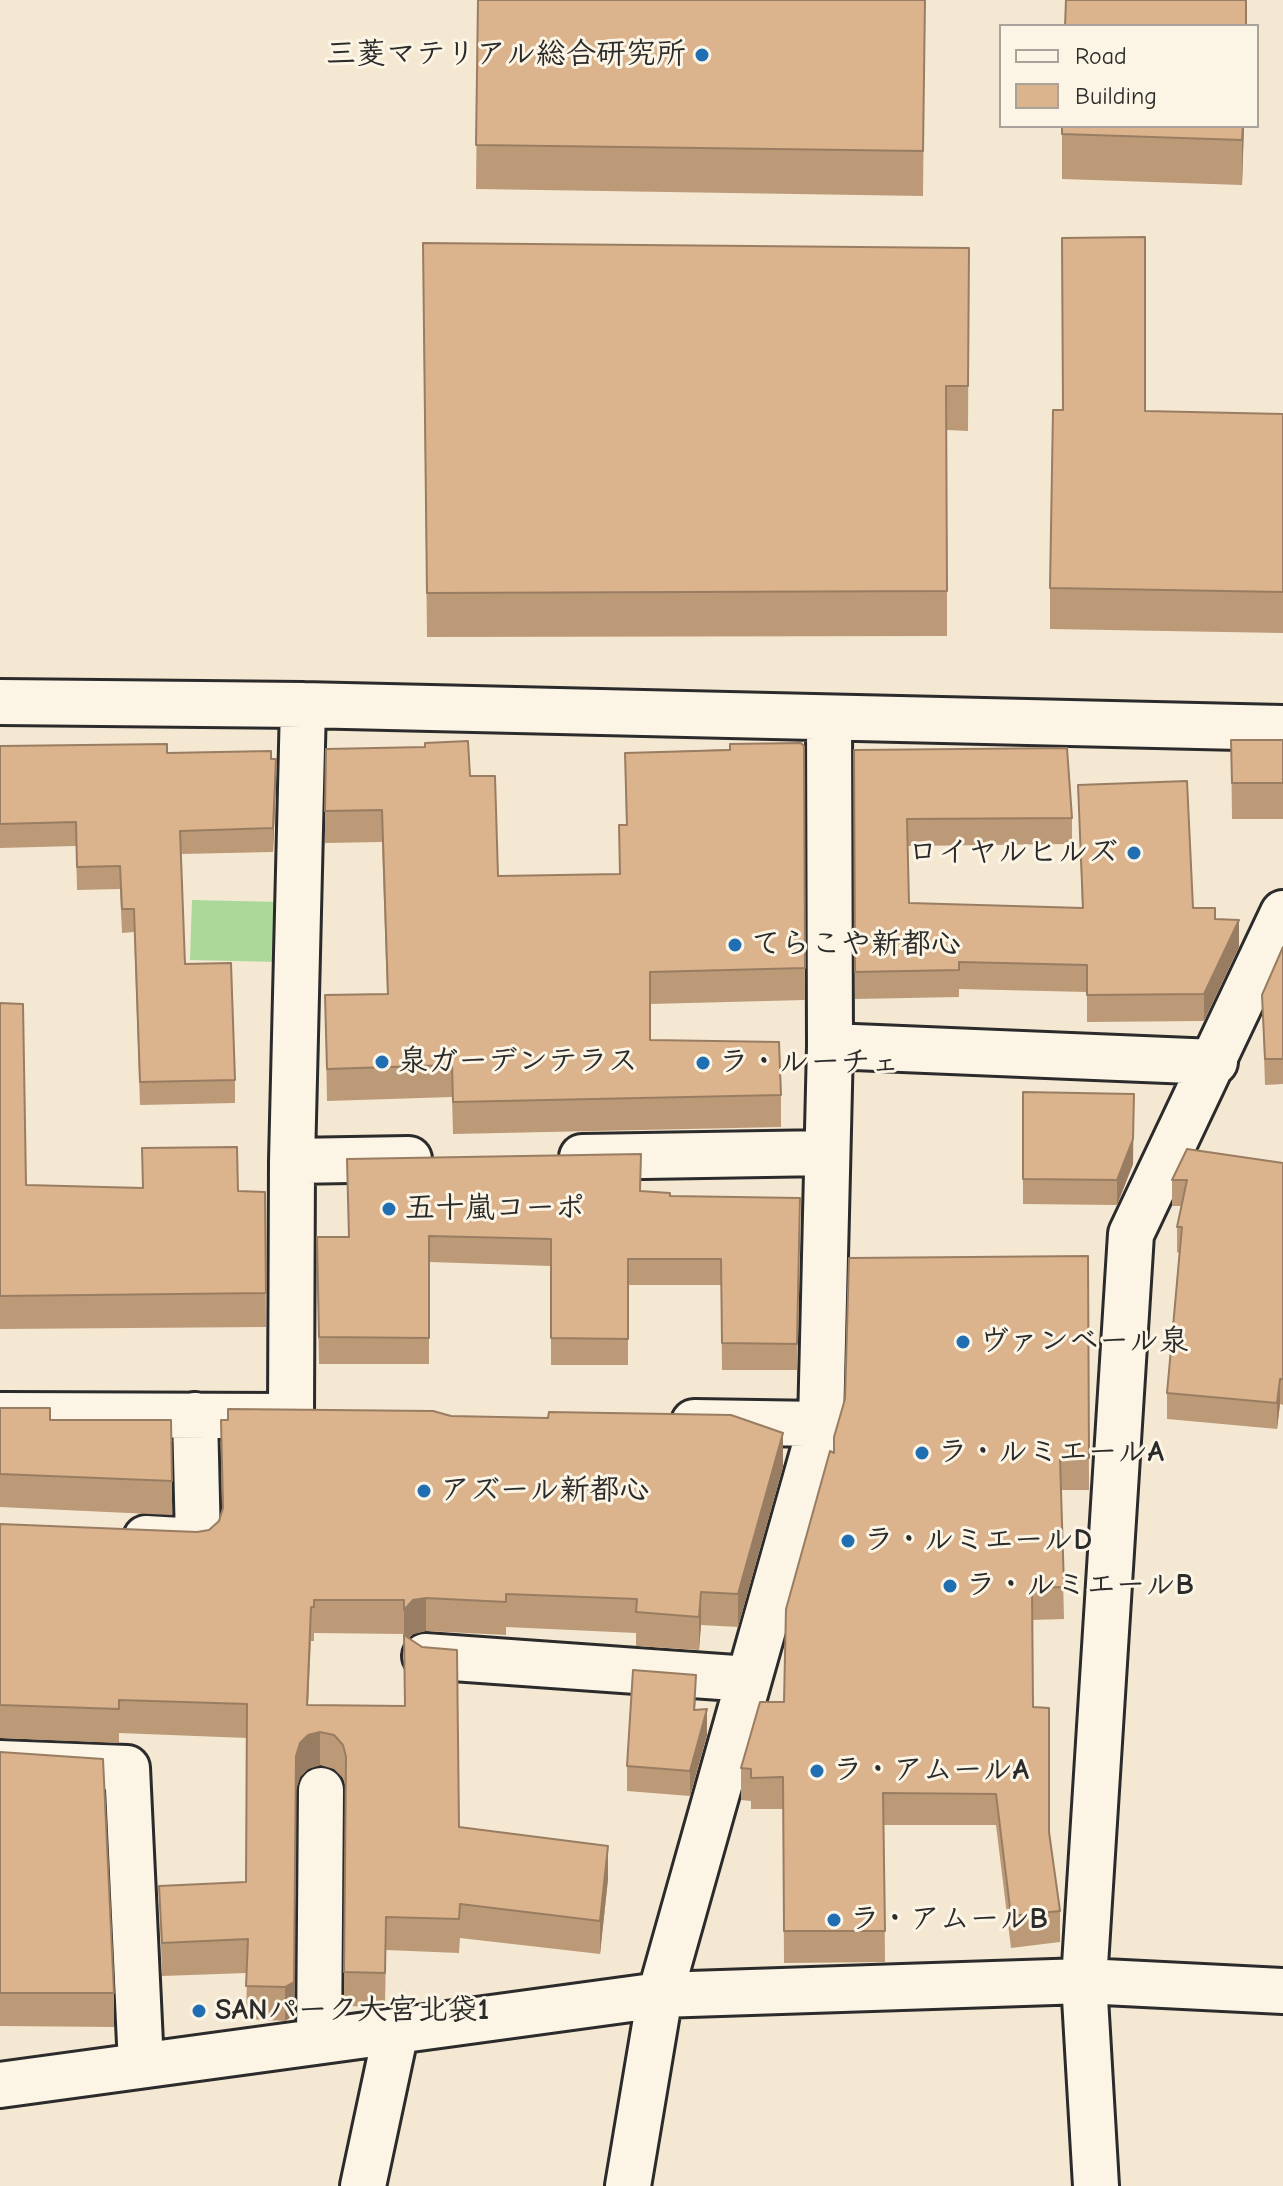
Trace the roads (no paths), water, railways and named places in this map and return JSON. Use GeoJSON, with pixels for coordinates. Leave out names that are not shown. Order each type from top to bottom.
{"type":"FeatureCollection","features":[{"type":"Feature","properties":{"kind":"street"},"geometry":{"type":"LineString","coordinates":[[0,702],[303,705],[1283,728]]}},
{"type":"Feature","properties":{"kind":"street"},"geometry":{"type":"LineString","coordinates":[[291,1417],[292,1161],[303,705]]}},
{"type":"Feature","properties":{"kind":"street"},"geometry":{"type":"LineString","coordinates":[[628,2186],[660,1995],[821,1424],[830,1046],[829,718]]}},
{"type":"Feature","properties":{"kind":"street"},"geometry":{"type":"LineString","coordinates":[[1096,2186],[1084,1981],[1131,1234],[1283,913]]}},
{"type":"Feature","properties":{"kind":"street"},"geometry":{"type":"LineString","coordinates":[[830,1046],[1215,1062]]}},
{"type":"Feature","properties":{"kind":"street"},"geometry":{"type":"LineString","coordinates":[[544,1157],[827,1153]]}},
{"type":"Feature","properties":{"kind":"street"},"geometry":{"type":"LineString","coordinates":[[292,1161],[450,1159]]}},
{"type":"Feature","properties":{"kind":"street"},"geometry":{"type":"LineString","coordinates":[[0,1415],[338,1417]]}},
{"type":"Feature","properties":{"kind":"street"},"geometry":{"type":"LineString","coordinates":[[107,1537],[198,1541],[195,1415]]}},
{"type":"Feature","properties":{"kind":"street"},"geometry":{"type":"LineString","coordinates":[[649,1421],[821,1424]]}},
{"type":"Feature","properties":{"kind":"street"},"geometry":{"type":"LineString","coordinates":[[425,1656],[749,1679]]}},
{"type":"Feature","properties":{"kind":"street"},"geometry":{"type":"LineString","coordinates":[[0,1763],[127,1768],[141,2065]]}},
{"type":"Feature","properties":{"kind":"street"},"geometry":{"type":"LineString","coordinates":[[319,2041],[321,1790]]}},
{"type":"Feature","properties":{"kind":"street"},"geometry":{"type":"LineString","coordinates":[[0,2085],[660,1995],[1084,1981],[1283,1991]]}},
{"type":"Feature","properties":{"kind":"street"},"geometry":{"type":"LineString","coordinates":[[363,2186],[396,2031]]}},
{"type":"Feature","properties":{"kind":"place","name":"三菱マテリアル総合研究所"},"geometry":{"type":"Point","coordinates":[702,55]}},
{"type":"Feature","properties":{"kind":"place","name":"ロイヤルヒルズ"},"geometry":{"type":"Point","coordinates":[1134,853]}},
{"type":"Feature","properties":{"kind":"place","name":"てらこや新都心"},"geometry":{"type":"Point","coordinates":[735,945]}},
{"type":"Feature","properties":{"kind":"place","name":"泉ガーデンテラス"},"geometry":{"type":"Point","coordinates":[382,1062]}},
{"type":"Feature","properties":{"kind":"place","name":"ラ・ルーチェ"},"geometry":{"type":"Point","coordinates":[703,1063]}},
{"type":"Feature","properties":{"kind":"place","name":"五十嵐コーポ"},"geometry":{"type":"Point","coordinates":[389,1209]}},
{"type":"Feature","properties":{"kind":"place","name":"ヴァンベール泉"},"geometry":{"type":"Point","coordinates":[963,1342]}},
{"type":"Feature","properties":{"kind":"place","name":"ラ・ルミエールA"},"geometry":{"type":"Point","coordinates":[922,1453]}},
{"type":"Feature","properties":{"kind":"place","name":"アズール新都心"},"geometry":{"type":"Point","coordinates":[424,1491]}},
{"type":"Feature","properties":{"kind":"place","name":"ラ・ルミエールD"},"geometry":{"type":"Point","coordinates":[848,1541]}},
{"type":"Feature","properties":{"kind":"place","name":"ラ・ルミエールB"},"geometry":{"type":"Point","coordinates":[950,1586]}},
{"type":"Feature","properties":{"kind":"place","name":"ラ・アムールA"},"geometry":{"type":"Point","coordinates":[817,1771]}},
{"type":"Feature","properties":{"kind":"place","name":"ラ・アムールB"},"geometry":{"type":"Point","coordinates":[834,1920]}},
{"type":"Feature","properties":{"kind":"place","name":"SANパーク大宮北袋1"},"geometry":{"type":"Point","coordinates":[199,2011]}}]}
